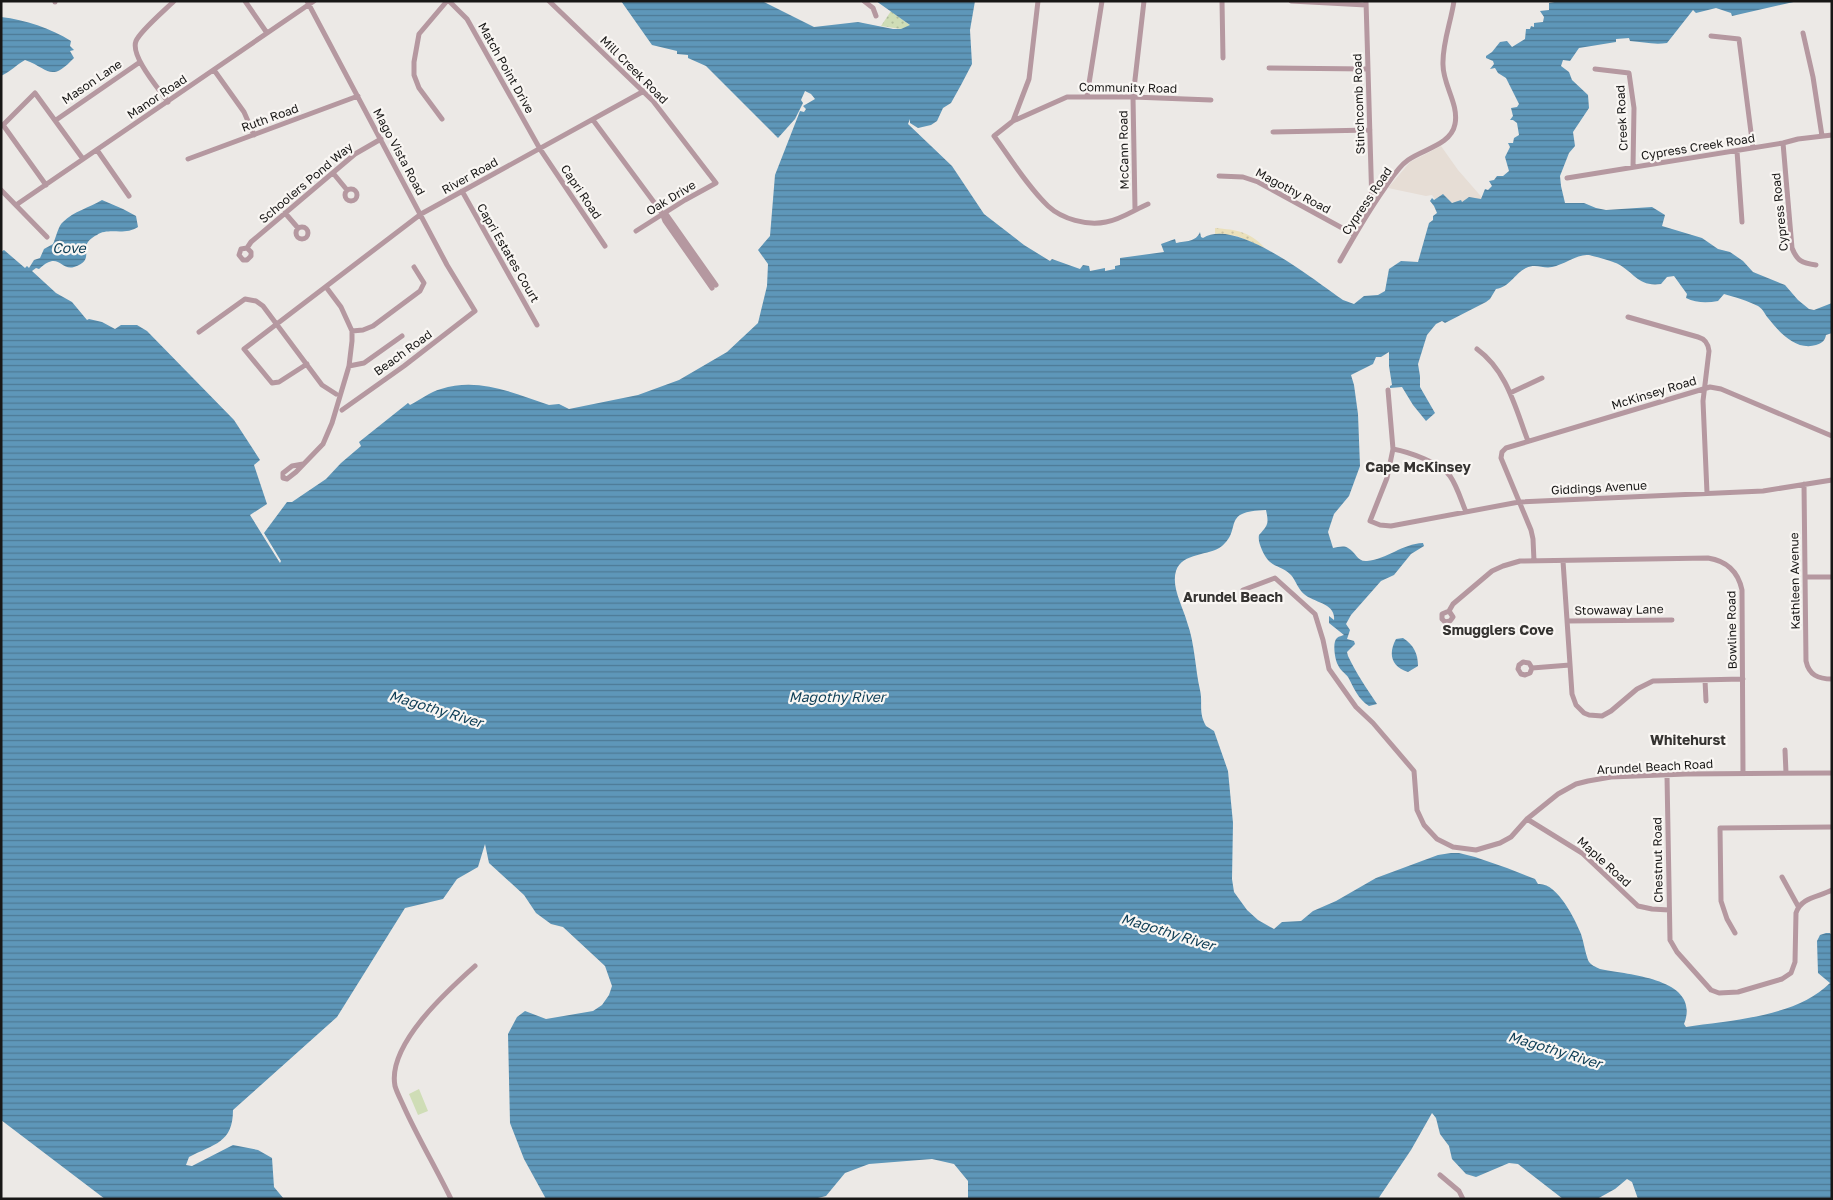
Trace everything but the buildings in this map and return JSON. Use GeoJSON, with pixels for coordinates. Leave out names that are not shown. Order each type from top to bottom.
{"type":"FeatureCollection","features":[{"type":"Feature","properties":{"kind":"street"},"geometry":{"type":"LineString","coordinates":[[168,102],[135,52],[136,40],[174,1]]}},
{"type":"Feature","properties":{"kind":"street"},"geometry":{"type":"LineString","coordinates":[[245,1],[267,33]]}},
{"type":"Feature","properties":{"kind":"street"},"geometry":{"type":"LineString","coordinates":[[442,119],[419,88],[414,75],[414,62],[419,34],[448,1]]}},
{"type":"Feature","properties":{"kind":"street","name":"Match Point Drive"},"geometry":{"type":"LineString","coordinates":[[448,1],[467,19],[540,149]]}},
{"type":"Feature","properties":{"kind":"street","name":"Mill Creek Road"},"geometry":{"type":"LineString","coordinates":[[549,1],[644,91],[716,183]]}},
{"type":"Feature","properties":{"kind":"street"},"geometry":{"type":"LineString","coordinates":[[864,1],[873,8],[876,16]]}},
{"type":"Feature","properties":{"kind":"street"},"geometry":{"type":"LineString","coordinates":[[1013,121],[1028,79],[1038,1]]}},
{"type":"Feature","properties":{"kind":"street"},"geometry":{"type":"LineString","coordinates":[[1086,96],[1102,1]]}},
{"type":"Feature","properties":{"kind":"street","name":"McCann Road"},"geometry":{"type":"LineString","coordinates":[[1135,209],[1133,97],[1144,1]]}},
{"type":"Feature","properties":{"kind":"street"},"geometry":{"type":"LineString","coordinates":[[1222,1],[1223,58]]}},
{"type":"Feature","properties":{"kind":"street"},"geometry":{"type":"LineString","coordinates":[[1291,1],[1366,3]]}},
{"type":"Feature","properties":{"kind":"street","name":"Cypress Road"},"geometry":{"type":"LineString","coordinates":[[1340,261],[1372,206],[1396,173],[1408,160],[1443,141],[1452,133],[1456,113],[1442,65],[1454,1]]}},
{"type":"Feature","properties":{"kind":"street","name":"Manor Road"},"geometry":{"type":"LineString","coordinates":[[16,205],[168,102],[310,2]]}},
{"type":"Feature","properties":{"kind":"street","name":"Mago Vista Road"},"geometry":{"type":"LineString","coordinates":[[310,2],[452,275],[475,311]]}},
{"type":"Feature","properties":{"kind":"street","name":"Stinchcomb Road"},"geometry":{"type":"LineString","coordinates":[[1366,3],[1372,206]]}},
{"type":"Feature","properties":{"kind":"street"},"geometry":{"type":"LineString","coordinates":[[1803,33],[1813,77],[1822,136]]}},
{"type":"Feature","properties":{"kind":"street"},"geometry":{"type":"LineString","coordinates":[[1711,36],[1739,39],[1753,148]]}},
{"type":"Feature","properties":{"kind":"street","name":"Mason Lane"},"geometry":{"type":"LineString","coordinates":[[56,120],[140,62]]}},
{"type":"Feature","properties":{"kind":"street"},"geometry":{"type":"LineString","coordinates":[[1269,68],[1368,69]]}},
{"type":"Feature","properties":{"kind":"street","name":"Creek Road"},"geometry":{"type":"LineString","coordinates":[[1595,69],[1629,73],[1634,108],[1633,167]]}},
{"type":"Feature","properties":{"kind":"street"},"geometry":{"type":"LineString","coordinates":[[214,70],[244,112],[254,135]]}},
{"type":"Feature","properties":{"kind":"street","name":"River Road"},"geometry":{"type":"LineString","coordinates":[[306,364],[279,382],[272,383],[244,349],[421,214],[644,91]]}},
{"type":"Feature","properties":{"kind":"street"},"geometry":{"type":"LineString","coordinates":[[46,185],[3,125],[35,93],[83,159]]}},
{"type":"Feature","properties":{"kind":"street","name":"Ruth Road"},"geometry":{"type":"LineString","coordinates":[[188,159],[358,96]]}},
{"type":"Feature","properties":{"kind":"street","name":"Community Road"},"geometry":{"type":"LineString","coordinates":[[1135,209],[1107,222],[1088,224],[1067,217],[1049,207],[994,136],[1013,121],[1067,97],[1212,100]]}},
{"type":"Feature","properties":{"kind":"street"},"geometry":{"type":"LineString","coordinates":[[593,120],[662,213],[666,214],[714,287]]}},
{"type":"Feature","properties":{"kind":"street"},"geometry":{"type":"LineString","coordinates":[[1273,132],[1370,130]]}},
{"type":"Feature","properties":{"kind":"street","name":"Cypress Creek Road"},"geometry":{"type":"LineString","coordinates":[[1566,178],[1832,135]]}},
{"type":"Feature","properties":{"kind":"street","name":"Schoolers Pond Way"},"geometry":{"type":"LineString","coordinates":[[247,248],[250,242],[361,150],[381,138]]}},
{"type":"Feature","properties":{"kind":"street","name":"Cypress Road"},"geometry":{"type":"LineString","coordinates":[[1783,143],[1792,248],[1796,257],[1804,263],[1816,265]]}},
{"type":"Feature","properties":{"kind":"street","name":"Capri Road"},"geometry":{"type":"LineString","coordinates":[[540,149],[605,246]]}},
{"type":"Feature","properties":{"kind":"street"},"geometry":{"type":"LineString","coordinates":[[97,150],[130,196]]}},
{"type":"Feature","properties":{"kind":"street"},"geometry":{"type":"LineString","coordinates":[[1737,151],[1742,222]]}},
{"type":"Feature","properties":{"kind":"street"},"geometry":{"type":"LineString","coordinates":[[333,173],[347,190]]}},
{"type":"Feature","properties":{"kind":"street","name":"Magothy Road"},"geometry":{"type":"LineString","coordinates":[[1219,176],[1243,177],[1258,182],[1355,235]]}},
{"type":"Feature","properties":{"kind":"street","name":"Oak Drive"},"geometry":{"type":"LineString","coordinates":[[636,231],[662,213],[716,183]]}},
{"type":"Feature","properties":{"kind":"street"},"geometry":{"type":"LineString","coordinates":[[1,190],[47,237]]}},
{"type":"Feature","properties":{"kind":"street","name":"Capri Estates Court"},"geometry":{"type":"LineString","coordinates":[[462,191],[537,324]]}},
{"type":"Feature","properties":{"kind":"street"},"geometry":{"type":"LineString","coordinates":[[1135,209],[1148,204]]}},
{"type":"Feature","properties":{"kind":"street"},"geometry":{"type":"LineString","coordinates":[[285,213],[298,228]]}},
{"type":"Feature","properties":{"kind":"street"},"geometry":{"type":"LineString","coordinates":[[352,331],[363,330],[373,326],[420,291],[424,283],[414,267]]}},
{"type":"Feature","properties":{"kind":"street"},"geometry":{"type":"LineString","coordinates":[[303,464],[323,444],[332,423],[349,366],[352,346],[352,331],[341,307],[326,286]]}},
{"type":"Feature","properties":{"kind":"street"},"geometry":{"type":"LineString","coordinates":[[199,332],[245,299],[256,300],[263,306],[322,385],[336,394]]}},
{"type":"Feature","properties":{"kind":"street","name":"Beach Road"},"geometry":{"type":"LineString","coordinates":[[342,410],[475,311]]}},
{"type":"Feature","properties":{"kind":"street"},"geometry":{"type":"LineString","coordinates":[[1628,317],[1706,341],[1709,350],[1704,388],[1707,493]]}},
{"type":"Feature","properties":{"kind":"street"},"geometry":{"type":"LineString","coordinates":[[349,366],[364,363],[402,336]]}},
{"type":"Feature","properties":{"kind":"street"},"geometry":{"type":"LineString","coordinates":[[1477,349],[1492,362],[1504,380],[1528,441]]}},
{"type":"Feature","properties":{"kind":"street"},"geometry":{"type":"LineString","coordinates":[[1510,393],[1542,378]]}},
{"type":"Feature","properties":{"kind":"street","name":"McKinsey Road"},"geometry":{"type":"LineString","coordinates":[[1519,502],[1500,458],[1506,448],[1704,388],[1721,389],[1832,436]]}},
{"type":"Feature","properties":{"kind":"street"},"geometry":{"type":"LineString","coordinates":[[1388,390],[1393,449],[1408,452],[1445,470],[1452,479],[1466,512]]}},
{"type":"Feature","properties":{"kind":"street","name":"Giddings Avenue"},"geometry":{"type":"LineString","coordinates":[[1393,449],[1388,478],[1370,521],[1380,525],[1391,526],[1519,502],[1763,491],[1832,480]]}},
{"type":"Feature","properties":{"kind":"street","name":"Kathleen Avenue"},"geometry":{"type":"LineString","coordinates":[[1804,484],[1806,661],[1809,671],[1813,675],[1832,679]]}},
{"type":"Feature","properties":{"kind":"street"},"geometry":{"type":"LineString","coordinates":[[1519,502],[1532,535],[1534,561]]}},
{"type":"Feature","properties":{"kind":"street","name":"Bowline Road"},"geometry":{"type":"LineString","coordinates":[[1448,611],[1453,604],[1493,571],[1510,563],[1708,558],[1727,564],[1737,575],[1742,590],[1743,774]]}},
{"type":"Feature","properties":{"kind":"street"},"geometry":{"type":"LineString","coordinates":[[1563,561],[1573,700],[1579,709],[1589,715],[1606,714],[1637,689],[1651,682],[1743,679]]}},
{"type":"Feature","properties":{"kind":"street"},"geometry":{"type":"LineString","coordinates":[[1805,577],[1832,577]]}},
{"type":"Feature","properties":{"kind":"street","name":"Arundel Beach Road"},"geometry":{"type":"LineString","coordinates":[[1243,590],[1275,578],[1315,614],[1329,669],[1356,707],[1373,723],[1411,766],[1415,777],[1417,810],[1429,833],[1437,839],[1462,849],[1482,850],[1511,837],[1528,819],[1558,794],[1582,782],[1611,777],[1832,773]]}},
{"type":"Feature","properties":{"kind":"street","name":"Stowaway Lane"},"geometry":{"type":"LineString","coordinates":[[1567,621],[1672,620]]}},
{"type":"Feature","properties":{"kind":"street"},"geometry":{"type":"LineString","coordinates":[[1532,668],[1570,666]]}},
{"type":"Feature","properties":{"kind":"street"},"geometry":{"type":"LineString","coordinates":[[1705,680],[1706,701]]}},
{"type":"Feature","properties":{"kind":"street"},"geometry":{"type":"LineString","coordinates":[[1785,750],[1786,773]]}},
{"type":"Feature","properties":{"kind":"street","name":"Chestnut Road"},"geometry":{"type":"LineString","coordinates":[[1667,776],[1671,944],[1711,990],[1722,993],[1745,990],[1783,979],[1791,974],[1795,962],[1795,917],[1798,906]]}},
{"type":"Feature","properties":{"kind":"street","name":"Maple Road"},"geometry":{"type":"LineString","coordinates":[[1528,819],[1582,853],[1638,906],[1652,910],[1669,910]]}},
{"type":"Feature","properties":{"kind":"street"},"geometry":{"type":"LineString","coordinates":[[1735,933],[1726,918],[1721,901],[1720,828],[1832,827]]}},
{"type":"Feature","properties":{"kind":"street"},"geometry":{"type":"LineString","coordinates":[[1782,877],[1798,906],[1804,901],[1832,890]]}},
{"type":"Feature","properties":{"kind":"street"},"geometry":{"type":"LineString","coordinates":[[451,1199],[395,1087],[395,1076],[399,1056],[415,1027],[456,983],[475,966]]}},
{"type":"Feature","properties":{"kind":"street"},"geometry":{"type":"LineString","coordinates":[[1440,1175],[1459,1191],[1463,1199]]}},
{"type":"Feature","properties":{"kind":"shaded area"},"geometry":{"type":"Polygon","coordinates":[[[1441,146],[1458,170],[1492,209],[1470,247],[1432,195],[1426,196],[1388,188],[1410,162],[1441,146]]]}},
{"type":"Feature","properties":{"kind":"green space"},"geometry":{"type":"Polygon","coordinates":[[[891,11],[911,26],[901,29],[881,26],[891,11]]]}},
{"type":"Feature","properties":{"kind":"green space"},"geometry":{"type":"Polygon","coordinates":[[[419,1089],[428,1111],[418,1115],[409,1094],[419,1089]]]}},
{"type":"Feature","properties":{"kind":"sand"},"geometry":{"type":"Polygon","coordinates":[[[1215,228],[1242,232],[1254,238],[1265,248],[1237,236],[1215,234],[1215,228]]]}},
{"type":"Feature","properties":{"kind":"water","name":"Magothy River"},"geometry":{"type":"Polygon","coordinates":[[[621,1],[762,1],[814,27],[858,22],[901,29],[910,25],[876,1],[975,1],[970,30],[972,64],[961,85],[951,103],[943,108],[937,121],[931,125],[918,128],[910,123],[910,119],[908,124],[952,166],[984,214],[1024,245],[1050,261],[1052,259],[1080,269],[1083,265],[1089,266],[1090,271],[1105,268],[1105,271],[1115,269],[1115,266],[1120,265],[1120,258],[1164,252],[1161,244],[1175,239],[1176,243],[1190,240],[1196,238],[1200,232],[1203,238],[1218,234],[1235,236],[1255,243],[1275,254],[1343,300],[1354,304],[1364,296],[1378,295],[1385,291],[1389,269],[1401,261],[1418,262],[1429,223],[1437,213],[1430,201],[1432,198],[1434,200],[1443,194],[1452,203],[1461,200],[1462,202],[1469,197],[1481,199],[1485,189],[1488,190],[1492,186],[1489,181],[1494,180],[1497,176],[1503,176],[1509,171],[1505,157],[1510,147],[1508,143],[1513,143],[1514,138],[1519,135],[1517,123],[1510,120],[1513,116],[1511,108],[1517,107],[1519,104],[1506,78],[1498,73],[1495,68],[1490,69],[1494,64],[1486,56],[1500,42],[1507,41],[1512,47],[1525,39],[1526,29],[1530,29],[1531,26],[1534,27],[1534,23],[1543,22],[1544,17],[1540,11],[1549,10],[1549,3],[1560,1],[1798,1],[1732,16],[1731,13],[1716,8],[1696,13],[1693,10],[1667,43],[1653,44],[1630,41],[1629,38],[1616,39],[1616,42],[1579,48],[1570,61],[1563,60],[1561,66],[1569,72],[1572,80],[1588,95],[1589,108],[1573,132],[1575,146],[1569,153],[1560,176],[1565,203],[1584,203],[1606,210],[1652,207],[1665,215],[1662,226],[1702,238],[1718,249],[1730,252],[1743,261],[1753,272],[1785,285],[1809,309],[1814,310],[1832,303],[1832,333],[1826,335],[1822,343],[1809,346],[1795,343],[1772,323],[1761,308],[1750,302],[1724,294],[1718,301],[1694,301],[1686,298],[1687,294],[1674,276],[1667,277],[1661,284],[1647,283],[1616,263],[1584,255],[1552,267],[1533,266],[1526,268],[1505,286],[1496,289],[1486,302],[1445,323],[1442,321],[1436,324],[1427,335],[1418,364],[1420,387],[1435,413],[1426,421],[1402,387],[1390,388],[1392,385],[1389,352],[1381,357],[1376,357],[1373,364],[1351,375],[1358,414],[1360,466],[1349,496],[1334,514],[1328,532],[1333,548],[1346,547],[1361,560],[1367,561],[1415,544],[1423,543],[1424,546],[1411,554],[1394,575],[1381,581],[1351,615],[1346,624],[1350,630],[1347,639],[1354,641],[1355,644],[1347,652],[1348,656],[1377,704],[1369,706],[1362,700],[1338,665],[1334,647],[1335,640],[1344,635],[1329,623],[1329,616],[1334,620],[1332,610],[1304,594],[1287,571],[1272,564],[1265,556],[1260,545],[1259,535],[1267,524],[1266,510],[1252,511],[1237,517],[1228,540],[1222,546],[1184,560],[1176,571],[1175,584],[1192,639],[1201,695],[1202,716],[1206,726],[1214,731],[1228,771],[1233,823],[1232,879],[1234,892],[1247,910],[1258,920],[1274,929],[1282,922],[1301,921],[1313,911],[1336,901],[1376,878],[1438,855],[1459,853],[1507,868],[1535,879],[1538,884],[1552,889],[1564,903],[1574,920],[1581,934],[1590,963],[1600,969],[1644,977],[1659,981],[1673,988],[1682,997],[1687,1009],[1684,1024],[1686,1027],[1743,1019],[1782,1010],[1816,994],[1830,983],[1818,973],[1817,941],[1820,935],[1830,933],[1832,936],[1832,1199],[1638,1199],[1632,1182],[1627,1179],[1615,1189],[1597,1199],[1563,1199],[1518,1164],[1509,1163],[1476,1177],[1466,1174],[1452,1159],[1449,1146],[1440,1134],[1436,1118],[1432,1113],[1411,1150],[1378,1199],[968,1199],[968,1181],[954,1164],[932,1159],[869,1164],[845,1173],[826,1196],[814,1199],[546,1199],[524,1159],[510,1123],[508,1034],[517,1017],[525,1011],[546,1019],[593,1011],[602,1005],[609,995],[612,986],[605,966],[563,927],[551,924],[536,913],[524,895],[489,863],[485,844],[478,867],[457,879],[443,899],[405,908],[337,1017],[233,1110],[230,1129],[226,1136],[214,1145],[189,1157],[186,1165],[192,1166],[233,1145],[258,1150],[272,1158],[274,1187],[284,1199],[105,1199],[1,1120],[1,252],[4,250],[25,268],[27,266],[29,268],[34,260],[40,258],[44,249],[53,244],[58,229],[67,218],[102,200],[136,216],[138,227],[133,230],[101,233],[90,239],[86,245],[86,258],[84,262],[74,267],[69,267],[59,262],[51,261],[32,271],[56,293],[72,302],[87,320],[102,322],[115,329],[121,325],[137,325],[147,331],[234,420],[260,460],[254,465],[267,504],[250,515],[280,563],[281,561],[264,533],[287,502],[292,502],[326,479],[361,446],[359,442],[408,403],[410,405],[441,389],[469,385],[496,388],[549,405],[559,404],[569,409],[638,395],[679,380],[727,352],[758,323],[767,286],[768,264],[758,250],[770,236],[775,175],[800,111],[804,112],[806,109],[803,106],[815,99],[805,91],[801,100],[803,103],[795,119],[778,138],[706,66],[688,58],[688,55],[677,54],[677,51],[652,45],[621,1]]]}},
{"type":"Feature","properties":{"kind":"water"},"geometry":{"type":"Polygon","coordinates":[[[1,17],[38,25],[63,36],[71,41],[70,46],[74,50],[70,51],[74,58],[66,66],[55,72],[45,70],[25,60],[1,76],[1,17]]]}},
{"type":"Feature","properties":{"kind":"water"},"geometry":{"type":"Polygon","coordinates":[[[1403,638],[1413,647],[1418,662],[1418,666],[1408,672],[1395,663],[1392,654],[1396,639],[1403,638]]]}},
{"type":"Feature","properties":{"kind":"district","name":"Cape McKinsey"},"geometry":{"type":"Point","coordinates":[1418,467]}},
{"type":"Feature","properties":{"kind":"district","name":"Arundel Beach"},"geometry":{"type":"Point","coordinates":[1233,597]}},
{"type":"Feature","properties":{"kind":"district","name":"Smugglers Cove"},"geometry":{"type":"Point","coordinates":[1498,630]}},
{"type":"Feature","properties":{"kind":"district","name":"Whitehurst"},"geometry":{"type":"Point","coordinates":[1688,740]}},
{"type":"Feature","properties":{"kind":"water label","name":"Cove"},"geometry":{"type":"Point","coordinates":[69,248]}}]}
